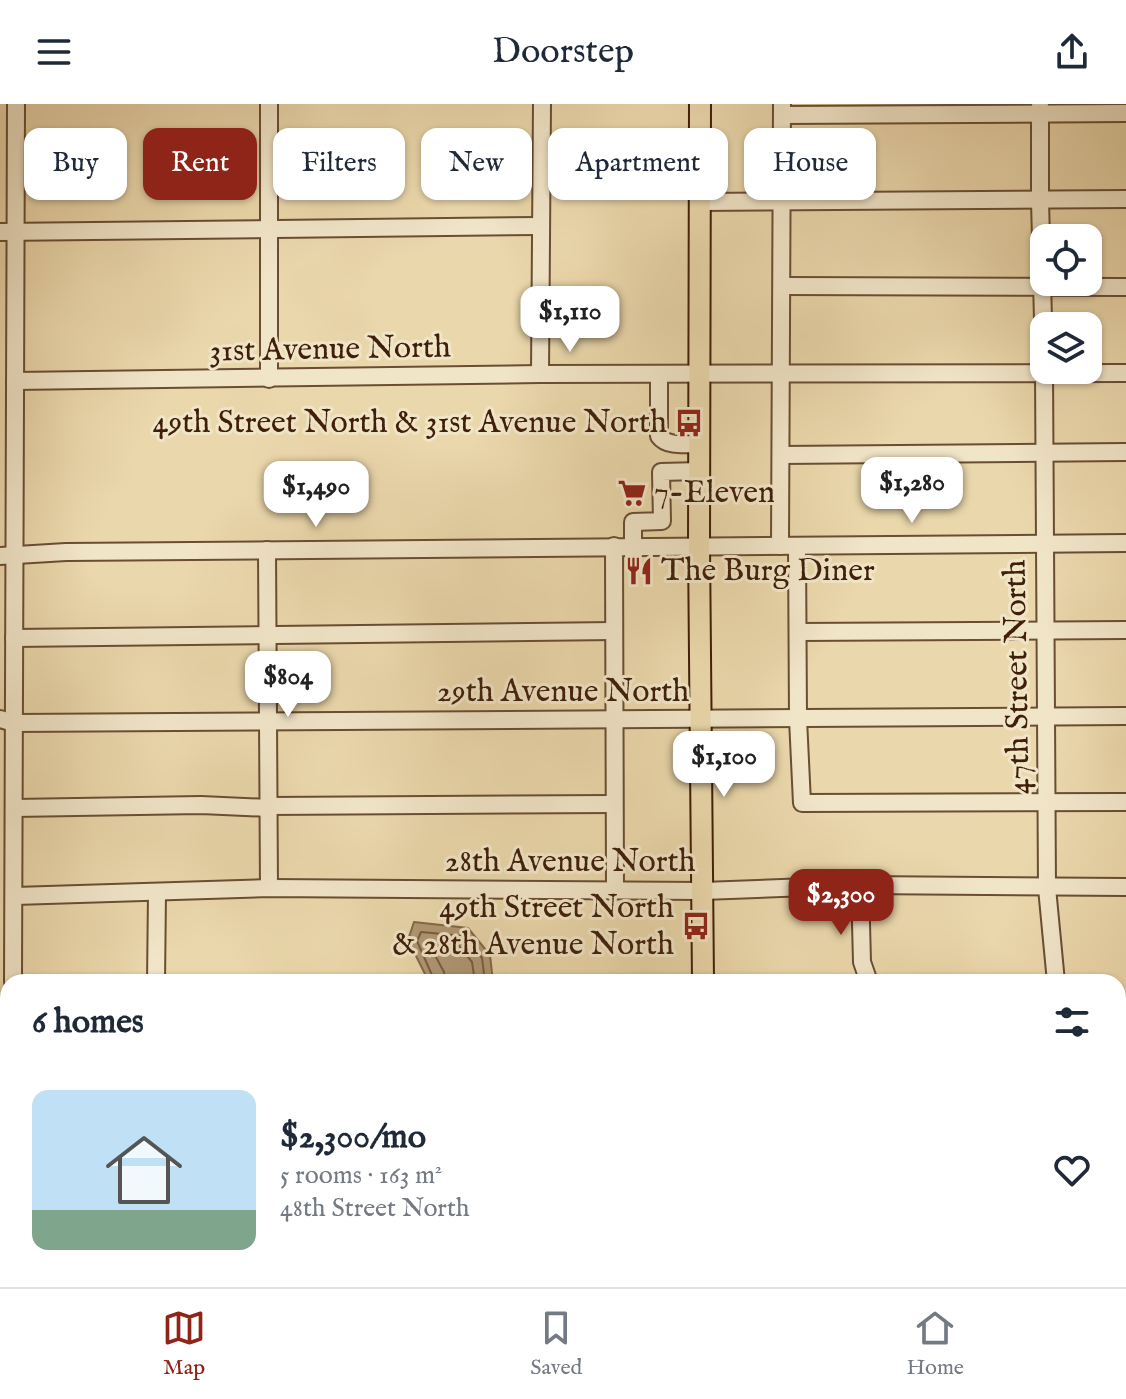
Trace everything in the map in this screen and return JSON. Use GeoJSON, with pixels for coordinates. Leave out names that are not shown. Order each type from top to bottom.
{"type":"FeatureCollection","features":[{"type":"Feature","properties":{"kind":"main road"},"geometry":{"type":"LineString","coordinates":[[700,104],[699,546],[703,974]]}},
{"type":"Feature","properties":{"kind":"street"},"geometry":{"type":"LineString","coordinates":[[13,974],[14,808],[7,721],[14,638],[7,555],[15,381],[7,232],[16,104]]}},
{"type":"Feature","properties":{"kind":"street"},"geometry":{"type":"LineString","coordinates":[[269,104],[269,379]]}},
{"type":"Feature","properties":{"kind":"street"},"geometry":{"type":"LineString","coordinates":[[540,374],[542,104]]}},
{"type":"Feature","properties":{"kind":"street"},"geometry":{"type":"LineString","coordinates":[[1126,113],[1040,109],[782,109],[781,455],[798,632],[802,803],[1126,802]]}},
{"type":"Feature","properties":{"kind":"street","name":"47th Street North"},"geometry":{"type":"LineString","coordinates":[[1040,109],[1041,224]]}},
{"type":"Feature","properties":{"kind":"street"},"geometry":{"type":"LineString","coordinates":[[701,202],[1126,199]]}},
{"type":"Feature","properties":{"kind":"street"},"geometry":{"type":"LineString","coordinates":[[7,232],[540,226]]}},
{"type":"Feature","properties":{"kind":"street"},"geometry":{"type":"LineString","coordinates":[[783,286],[1030,287]]}},
{"type":"Feature","properties":{"kind":"street"},"geometry":{"type":"LineString","coordinates":[[1102,287],[1126,287]]}},
{"type":"Feature","properties":{"kind":"street","name":"31st Avenue North"},"geometry":{"type":"LineString","coordinates":[[15,381],[540,374],[782,375],[1030,368]]}},
{"type":"Feature","properties":{"kind":"street","name":"31st Avenue North"},"geometry":{"type":"LineString","coordinates":[[1102,372],[1126,373]]}},
{"type":"Feature","properties":{"kind":"street"},"geometry":{"type":"LineString","coordinates":[[659,375],[659,436],[669,443],[700,444]]}},
{"type":"Feature","properties":{"kind":"street","name":"47th Street North"},"geometry":{"type":"LineString","coordinates":[[1044,384],[1047,888],[1055,974]]}},
{"type":"Feature","properties":{"kind":"street"},"geometry":{"type":"LineString","coordinates":[[781,455],[1126,452]]}},
{"type":"Feature","properties":{"kind":"street"},"geometry":{"type":"LineString","coordinates":[[633,546],[633,522],[662,521],[661,472],[700,471]]}},
{"type":"Feature","properties":{"kind":"street"},"geometry":{"type":"LineString","coordinates":[[7,555],[614,546],[1126,543]]}},
{"type":"Feature","properties":{"kind":"street"},"geometry":{"type":"LineString","coordinates":[[614,546],[615,890]]}},
{"type":"Feature","properties":{"kind":"street"},"geometry":{"type":"LineString","coordinates":[[267,550],[269,888]]}},
{"type":"Feature","properties":{"kind":"street"},"geometry":{"type":"LineString","coordinates":[[798,632],[1126,630]]}},
{"type":"Feature","properties":{"kind":"street"},"geometry":{"type":"LineString","coordinates":[[14,638],[614,631]]}},
{"type":"Feature","properties":{"kind":"street","name":"29th Avenue North"},"geometry":{"type":"LineString","coordinates":[[7,721],[1126,716]]}},
{"type":"Feature","properties":{"kind":"street"},"geometry":{"type":"LineString","coordinates":[[14,808],[614,804]]}},
{"type":"Feature","properties":{"kind":"street"},"geometry":{"type":"LineString","coordinates":[[860,885],[862,962],[866,974]]}},
{"type":"Feature","properties":{"kind":"street","name":"28th Avenue North"},"geometry":{"type":"LineString","coordinates":[[15,896],[269,888],[703,891],[860,885],[1126,887]]}},
{"type":"Feature","properties":{"kind":"street"},"geometry":{"type":"LineString","coordinates":[[156,974],[157,893]]}},
{"type":"Feature","properties":{"kind":"water"},"geometry":{"type":"Polygon","coordinates":[[[414,922],[468,928],[490,955],[492,974],[425,974],[408,940],[414,922]]]}},
{"type":"Feature","properties":{"kind":"place","name":"49th Street North & 31st Avenue North"},"geometry":{"type":"Point","coordinates":[689,423]}},
{"type":"Feature","properties":{"kind":"place","name":"7-Eleven"},"geometry":{"type":"Point","coordinates":[632,493]}},
{"type":"Feature","properties":{"kind":"place","name":"The Burg Diner"},"geometry":{"type":"Point","coordinates":[639,571]}},
{"type":"Feature","properties":{"kind":"place","name":"49th Street North & 28th Avenue North"},"geometry":{"type":"Point","coordinates":[696,926]}}]}
